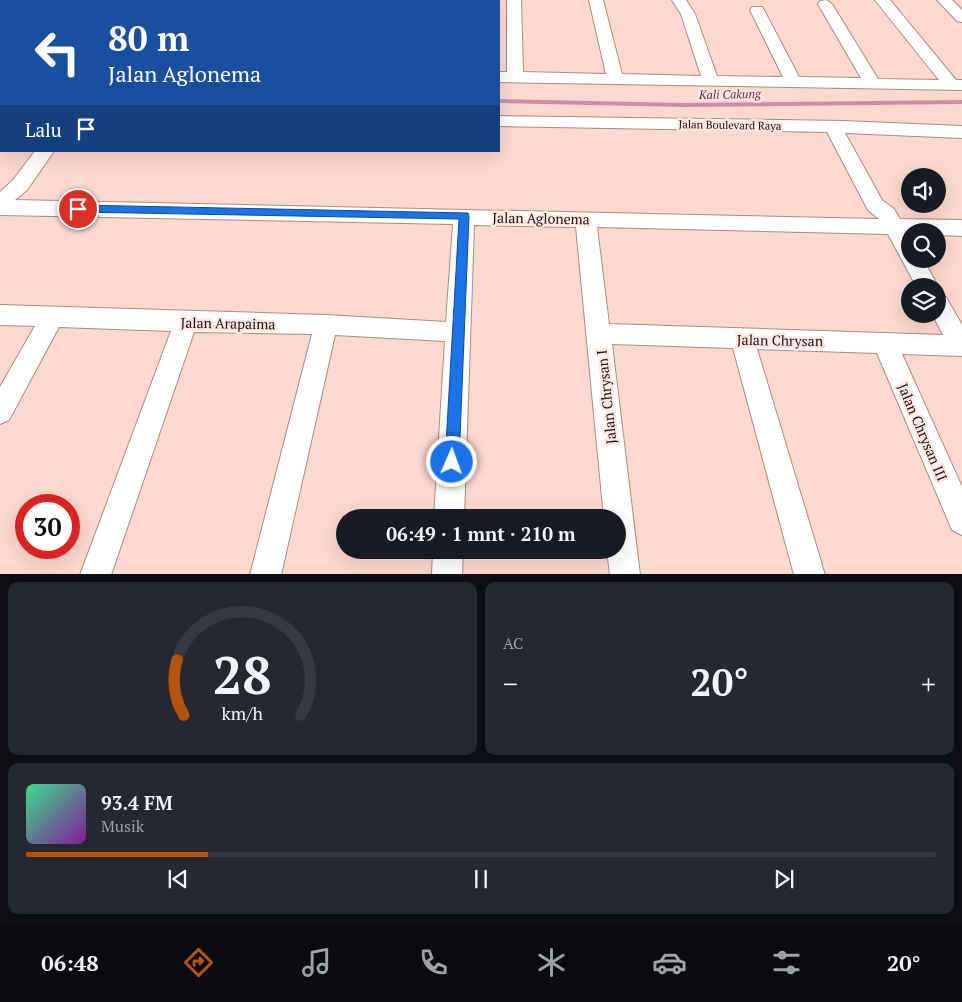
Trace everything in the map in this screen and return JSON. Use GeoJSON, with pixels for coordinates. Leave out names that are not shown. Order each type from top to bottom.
{"type":"FeatureCollection","features":[{"type":"Feature","properties":{"kind":"street"},"geometry":{"type":"LineString","coordinates":[[514,0],[507,77],[957,84]]}},
{"type":"Feature","properties":{"kind":"street"},"geometry":{"type":"LineString","coordinates":[[596,0],[615,79]]}},
{"type":"Feature","properties":{"kind":"street"},"geometry":{"type":"LineString","coordinates":[[679,0],[688,14],[711,81]]}},
{"type":"Feature","properties":{"kind":"street"},"geometry":{"type":"LineString","coordinates":[[882,0],[957,84]]}},
{"type":"Feature","properties":{"kind":"street"},"geometry":{"type":"LineString","coordinates":[[944,0],[962,18]]}},
{"type":"Feature","properties":{"kind":"street"},"geometry":{"type":"LineString","coordinates":[[825,4],[872,83]]}},
{"type":"Feature","properties":{"kind":"street"},"geometry":{"type":"LineString","coordinates":[[757,10],[793,81]]}},
{"type":"Feature","properties":{"kind":"street","name":"Jalan Boulevard Raya"},"geometry":{"type":"LineString","coordinates":[[500,120],[838,127],[962,132]]}},
{"type":"Feature","properties":{"kind":"street"},"geometry":{"type":"LineString","coordinates":[[838,127],[887,205],[890,220],[901,239]]}},
{"type":"Feature","properties":{"kind":"street"},"geometry":{"type":"LineString","coordinates":[[2,204],[5,186],[30,152]]}},
{"type":"Feature","properties":{"kind":"street"},"geometry":{"type":"LineString","coordinates":[[2,204],[20,185],[44,152]]}},
{"type":"Feature","properties":{"kind":"street","name":"Jalan Aglonema"},"geometry":{"type":"LineString","coordinates":[[2,204],[586,219],[890,220],[962,228]]}},
{"type":"Feature","properties":{"kind":"street"},"geometry":{"type":"LineString","coordinates":[[449,509],[464,216]]}},
{"type":"Feature","properties":{"kind":"street","name":"Jalan Chrysan I"},"geometry":{"type":"LineString","coordinates":[[586,219],[625,574]]}},
{"type":"Feature","properties":{"kind":"street","name":"Jalan Arapaima"},"geometry":{"type":"LineString","coordinates":[[0,315],[326,325],[457,332]]}},
{"type":"Feature","properties":{"kind":"street"},"geometry":{"type":"LineString","coordinates":[[0,412],[52,318]]}},
{"type":"Feature","properties":{"kind":"street"},"geometry":{"type":"LineString","coordinates":[[946,319],[961,346]]}},
{"type":"Feature","properties":{"kind":"street"},"geometry":{"type":"LineString","coordinates":[[95,574],[186,322]]}},
{"type":"Feature","properties":{"kind":"street"},"geometry":{"type":"LineString","coordinates":[[265,574],[326,325]]}},
{"type":"Feature","properties":{"kind":"street","name":"Jalan Chrysan"},"geometry":{"type":"LineString","coordinates":[[599,334],[961,346]]}},
{"type":"Feature","properties":{"kind":"street"},"geometry":{"type":"LineString","coordinates":[[742,339],[810,574]]}},
{"type":"Feature","properties":{"kind":"street","name":"Jalan Chrysan III"},"geometry":{"type":"LineString","coordinates":[[885,343],[962,520]]}},
{"type":"Feature","properties":{"kind":"street"},"geometry":{"type":"LineString","coordinates":[[447,574],[448,559]]}},
{"type":"Feature","properties":{"kind":"waterway","name":"Kali Cakung"},"geometry":{"type":"LineString","coordinates":[[500,101],[684,105],[962,102]]}},
{"type":"Feature","properties":{"kind":"route"},"geometry":{"type":"LineString","coordinates":[[78,209],[464,216],[452,462]]}}]}
